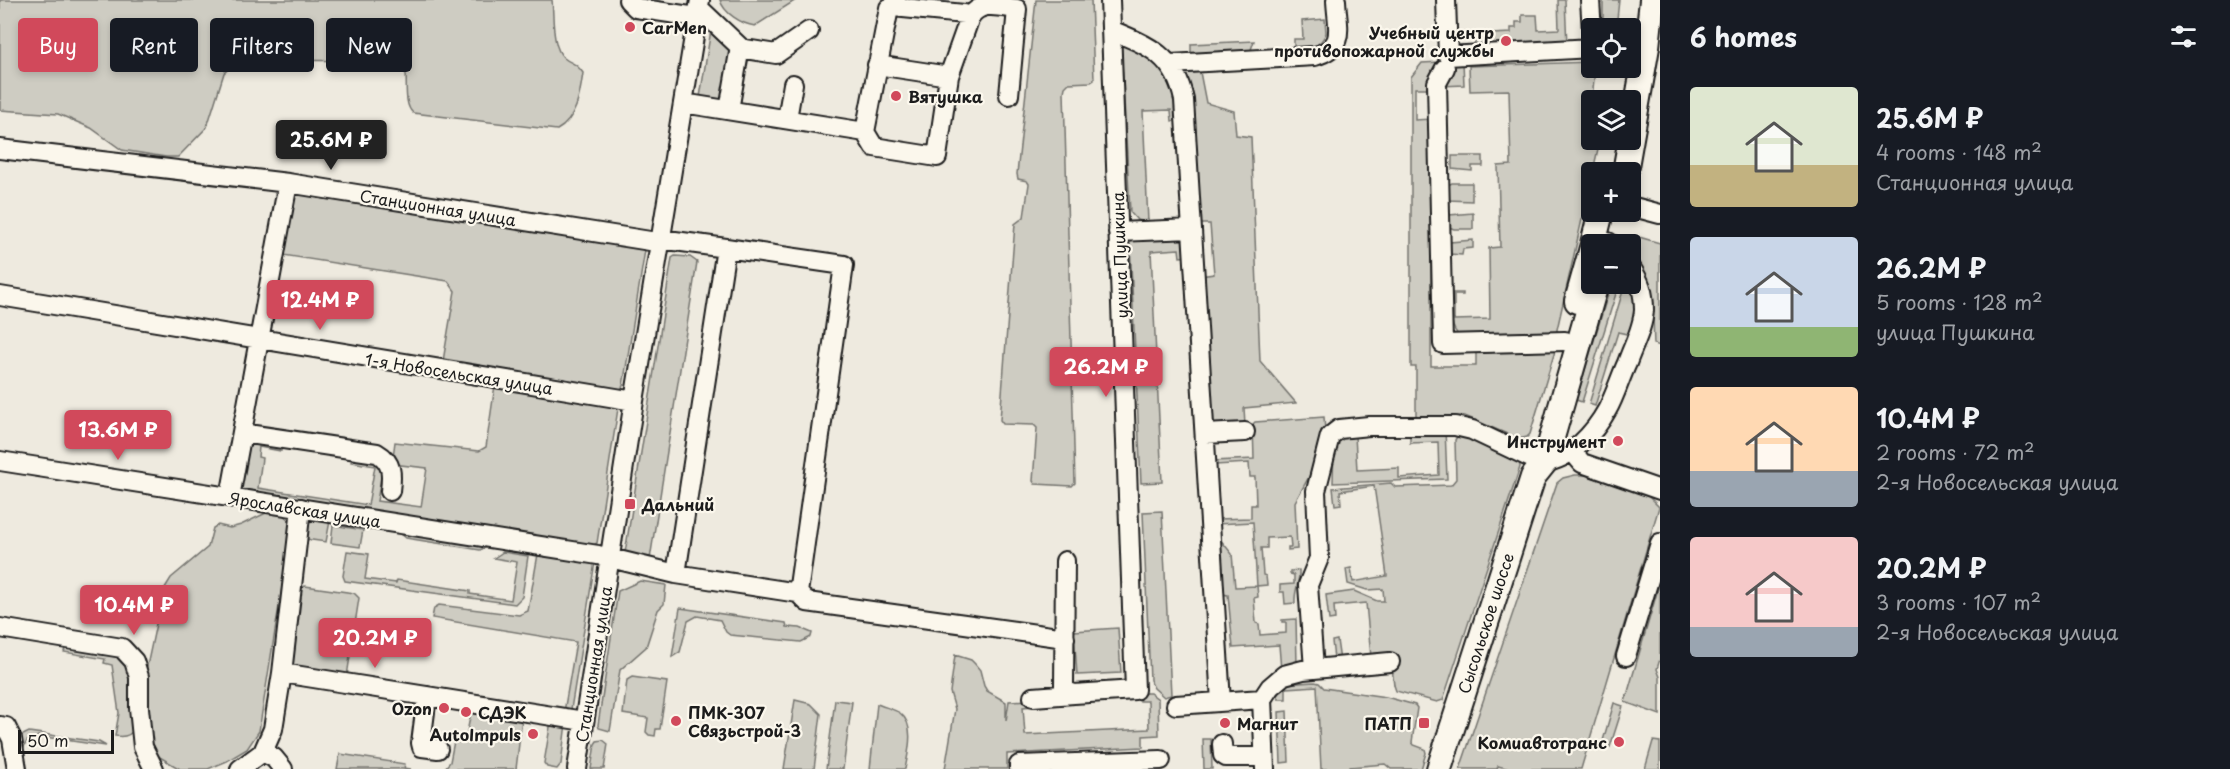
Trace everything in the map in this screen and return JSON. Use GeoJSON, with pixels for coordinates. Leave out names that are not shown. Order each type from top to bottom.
{"type":"FeatureCollection","features":[{"type":"Feature","properties":{"kind":"main road"},"geometry":{"type":"LineString","coordinates":[[1635,18],[1637,0]]}},
{"type":"Feature","properties":{"kind":"main road"},"geometry":{"type":"LineString","coordinates":[[1627,162],[1647,47],[1652,0]]}},
{"type":"Feature","properties":{"kind":"main road","name":"Сысольское шоссе"},"geometry":{"type":"LineString","coordinates":[[1536,466],[1565,341],[1583,294]]}},
{"type":"Feature","properties":{"kind":"main road","name":"Сысольское шоссе"},"geometry":{"type":"LineString","coordinates":[[1439,769],[1593,294]]}},
{"type":"Feature","properties":{"kind":"street"},"geometry":{"type":"LineString","coordinates":[[628,0],[636,8],[699,8],[739,48],[776,54],[809,31]]}},
{"type":"Feature","properties":{"kind":"street","name":"улица Пушкина"},"geometry":{"type":"LineString","coordinates":[[1074,694],[1135,690],[1110,0]]}},
{"type":"Feature","properties":{"kind":"street"},"geometry":{"type":"LineString","coordinates":[[1170,64],[1325,54],[1332,49],[1338,37],[1336,0]]}},
{"type":"Feature","properties":{"kind":"street"},"geometry":{"type":"LineString","coordinates":[[1446,0],[1448,56],[1581,49]]}},
{"type":"Feature","properties":{"kind":"street"},"geometry":{"type":"LineString","coordinates":[[1590,0],[1591,18]]}},
{"type":"Feature","properties":{"kind":"street"},"geometry":{"type":"LineString","coordinates":[[970,16],[889,8],[865,132],[874,147],[937,157],[949,76],[970,16],[981,5],[1017,9],[1009,95]]}},
{"type":"Feature","properties":{"kind":"street","name":"Станционная улица"},"geometry":{"type":"LineString","coordinates":[[577,769],[634,401],[699,8]]}},
{"type":"Feature","properties":{"kind":"street"},"geometry":{"type":"LineString","coordinates":[[1111,30],[1156,52],[1170,64],[1180,81],[1184,100],[1221,702]]}},
{"type":"Feature","properties":{"kind":"street"},"geometry":{"type":"LineString","coordinates":[[729,110],[739,48]]}},
{"type":"Feature","properties":{"kind":"street"},"geometry":{"type":"LineString","coordinates":[[877,65],[949,76]]}},
{"type":"Feature","properties":{"kind":"street"},"geometry":{"type":"LineString","coordinates":[[1445,68],[1437,83],[1443,344],[1565,341]]}},
{"type":"Feature","properties":{"kind":"street"},"geometry":{"type":"LineString","coordinates":[[787,119],[793,84]]}},
{"type":"Feature","properties":{"kind":"street"},"geometry":{"type":"LineString","coordinates":[[683,103],[865,132]]}},
{"type":"Feature","properties":{"kind":"street","name":"Станционная улица"},"geometry":{"type":"LineString","coordinates":[[0,149],[288,183],[650,241],[660,240]]}},
{"type":"Feature","properties":{"kind":"street"},"geometry":{"type":"LineString","coordinates":[[230,497],[288,183]]}},
{"type":"Feature","properties":{"kind":"street"},"geometry":{"type":"LineString","coordinates":[[1641,209],[1660,214]]}},
{"type":"Feature","properties":{"kind":"street"},"geometry":{"type":"LineString","coordinates":[[1118,232],[1192,229]]}},
{"type":"Feature","properties":{"kind":"street"},"geometry":{"type":"LineString","coordinates":[[660,240],[844,266],[798,593]]}},
{"type":"Feature","properties":{"kind":"street"},"geometry":{"type":"LineString","coordinates":[[676,574],[726,248]]}},
{"type":"Feature","properties":{"kind":"street"},"geometry":{"type":"LineString","coordinates":[[1314,669],[1308,585],[1319,558],[1316,491],[1330,436],[1339,429],[1369,426],[1455,426],[1472,430],[1536,466],[1555,461],[1589,435],[1607,411],[1640,331],[1644,313],[1641,281]]}},
{"type":"Feature","properties":{"kind":"street","name":"1-я Новосельская улица"},"geometry":{"type":"LineString","coordinates":[[0,297],[634,401]]}},
{"type":"Feature","properties":{"kind":"street"},"geometry":{"type":"LineString","coordinates":[[1205,434],[1245,432]]}},
{"type":"Feature","properties":{"kind":"street"},"geometry":{"type":"LineString","coordinates":[[242,433],[377,453],[389,464],[392,473],[390,491]]}},
{"type":"Feature","properties":{"kind":"street"},"geometry":{"type":"LineString","coordinates":[[1571,450],[1582,463],[1660,490]]}},
{"type":"Feature","properties":{"kind":"street","name":"Ярославская улица"},"geometry":{"type":"LineString","coordinates":[[0,461],[610,557],[676,574],[798,593],[807,602],[1065,638]]}},
{"type":"Feature","properties":{"kind":"street"},"geometry":{"type":"LineString","coordinates":[[240,769],[263,752],[273,729],[282,673],[301,508]]}},
{"type":"Feature","properties":{"kind":"street"},"geometry":{"type":"LineString","coordinates":[[1626,656],[1660,543]]}},
{"type":"Feature","properties":{"kind":"street"},"geometry":{"type":"LineString","coordinates":[[1065,561],[1064,686],[1066,691],[1074,694]]}},
{"type":"Feature","properties":{"kind":"street"},"geometry":{"type":"LineString","coordinates":[[0,628],[122,648],[134,662],[139,677],[143,747],[154,769]]}},
{"type":"Feature","properties":{"kind":"street"},"geometry":{"type":"LineString","coordinates":[[1222,744],[1226,758],[1264,763],[1262,699],[1270,687],[1284,675],[1314,669],[1390,662]]}},
{"type":"Feature","properties":{"kind":"street"},"geometry":{"type":"LineString","coordinates":[[282,673],[584,721]]}},
{"type":"Feature","properties":{"kind":"street"},"geometry":{"type":"LineString","coordinates":[[1033,697],[1074,694]]}},
{"type":"Feature","properties":{"kind":"street"},"geometry":{"type":"LineString","coordinates":[[427,696],[422,747],[438,749]]}},
{"type":"Feature","properties":{"kind":"street"},"geometry":{"type":"LineString","coordinates":[[1176,705],[1262,699]]}},
{"type":"Feature","properties":{"kind":"street"},"geometry":{"type":"LineString","coordinates":[[0,726],[6,727],[9,733],[17,769]]}},
{"type":"Feature","properties":{"kind":"street"},"geometry":{"type":"LineString","coordinates":[[263,752],[274,758],[283,769]]}},
{"type":"Feature","properties":{"kind":"street"},"geometry":{"type":"LineString","coordinates":[[1019,769],[1019,765],[1080,766],[1162,759]]}},
{"type":"Feature","properties":{"kind":"shaded area"},"geometry":{"type":"Polygon","coordinates":[[[0,0],[552,0],[557,46],[564,58],[576,65],[583,73],[579,97],[573,113],[557,130],[413,113],[408,105],[406,74],[404,72],[412,72],[412,18],[326,18],[326,61],[314,60],[314,18],[210,18],[210,72],[225,72],[207,127],[178,157],[122,150],[91,128],[58,114],[0,110],[0,0]]]}},
{"type":"Feature","properties":{"kind":"shaded area"},"geometry":{"type":"Polygon","coordinates":[[[720,0],[796,0],[755,26],[734,17],[725,9],[720,0]]]}},
{"type":"Feature","properties":{"kind":"shaded area"},"geometry":{"type":"Polygon","coordinates":[[[1036,0],[1091,0],[1094,80],[1069,83],[1064,92],[1075,483],[1072,486],[1035,484],[1033,481],[1037,428],[1034,425],[1003,424],[1000,420],[1015,224],[1024,217],[1029,184],[1027,181],[1018,179],[1017,174],[1036,0]]]}},
{"type":"Feature","properties":{"kind":"shaded area"},"geometry":{"type":"Polygon","coordinates":[[[1558,0],[1565,0],[1567,46],[1477,49],[1472,35],[1511,33],[1511,28],[1516,28],[1516,22],[1522,22],[1522,15],[1537,15],[1538,30],[1559,29],[1558,0]]]}},
{"type":"Feature","properties":{"kind":"shaded area"},"geometry":{"type":"Polygon","coordinates":[[[1603,0],[1619,0],[1617,18],[1603,18],[1603,0]]]}},
{"type":"Feature","properties":{"kind":"shaded area"},"geometry":{"type":"Polygon","coordinates":[[[1325,19],[1326,33],[1321,42],[1309,48],[1294,50],[1294,39],[1303,39],[1302,21],[1325,19]]]}},
{"type":"Feature","properties":{"kind":"shaded area"},"geometry":{"type":"Polygon","coordinates":[[[711,30],[728,46],[731,57],[724,101],[700,97],[711,30]]]}},
{"type":"Feature","properties":{"kind":"shaded area"},"geometry":{"type":"Polygon","coordinates":[[[1254,41],[1249,55],[1191,58],[1191,44],[1254,41]]]}},
{"type":"Feature","properties":{"kind":"shaded area"},"geometry":{"type":"Polygon","coordinates":[[[1121,43],[1152,56],[1174,81],[1181,120],[1172,121],[1171,110],[1143,111],[1148,222],[1137,220],[1130,212],[1121,43]]]}},
{"type":"Feature","properties":{"kind":"shaded area"},"geometry":{"type":"Polygon","coordinates":[[[1440,62],[1429,88],[1415,88],[1415,120],[1431,119],[1431,366],[1476,366],[1476,347],[1554,348],[1530,434],[1519,439],[1465,416],[1416,416],[1416,367],[1411,367],[1411,77],[1422,63],[1440,62]]]}},
{"type":"Feature","properties":{"kind":"shaded area"},"geometry":{"type":"Polygon","coordinates":[[[1463,62],[1464,85],[1441,86],[1451,63],[1463,62]]]}},
{"type":"Feature","properties":{"kind":"shaded area"},"geometry":{"type":"Polygon","coordinates":[[[1581,62],[1581,78],[1594,78],[1593,90],[1581,90],[1581,150],[1598,150],[1595,162],[1581,162],[1581,222],[1556,334],[1460,336],[1452,322],[1452,293],[1463,293],[1463,295],[1454,295],[1454,320],[1490,319],[1489,248],[1500,247],[1498,166],[1511,165],[1509,90],[1470,91],[1469,66],[1581,62]]]}},
{"type":"Feature","properties":{"kind":"shaded area"},"geometry":{"type":"Polygon","coordinates":[[[1199,67],[1206,103],[1234,111],[1236,135],[1251,137],[1260,361],[1296,403],[1244,408],[1245,426],[1218,427],[1213,424],[1200,276],[1214,274],[1210,224],[1196,224],[1178,68],[1199,67]]]}},
{"type":"Feature","properties":{"kind":"shaded area"},"geometry":{"type":"Polygon","coordinates":[[[1452,156],[1483,156],[1483,166],[1472,166],[1472,171],[1452,169],[1452,156]]]}},
{"type":"Feature","properties":{"kind":"shaded area"},"geometry":{"type":"Polygon","coordinates":[[[1472,183],[1472,201],[1448,200],[1448,185],[1472,183]]]}},
{"type":"Feature","properties":{"kind":"shaded area"},"geometry":{"type":"Polygon","coordinates":[[[298,191],[642,245],[645,250],[623,386],[620,390],[443,361],[455,291],[448,281],[283,255],[293,195],[298,191]]]}},
{"type":"Feature","properties":{"kind":"shaded area"},"geometry":{"type":"Polygon","coordinates":[[[1473,213],[1473,229],[1449,227],[1449,215],[1473,213]]]}},
{"type":"Feature","properties":{"kind":"shaded area"},"geometry":{"type":"Polygon","coordinates":[[[1182,235],[1190,256],[1180,257],[1179,249],[1151,251],[1162,482],[1141,483],[1130,242],[1135,239],[1182,235]]]}},
{"type":"Feature","properties":{"kind":"shaded area"},"geometry":{"type":"Polygon","coordinates":[[[1641,238],[1660,243],[1660,346],[1654,344],[1652,299],[1641,271],[1641,238]]]}},
{"type":"Feature","properties":{"kind":"shaded area"},"geometry":{"type":"Polygon","coordinates":[[[1473,240],[1473,248],[1463,249],[1462,255],[1450,254],[1450,242],[1473,240]]]}},
{"type":"Feature","properties":{"kind":"shaded area"},"geometry":{"type":"Polygon","coordinates":[[[675,256],[690,257],[697,262],[650,559],[625,553],[672,258],[675,256]]]}},
{"type":"Feature","properties":{"kind":"shaded area"},"geometry":{"type":"Polygon","coordinates":[[[1608,294],[1616,294],[1582,402],[1576,400],[1608,294]]]}},
{"type":"Feature","properties":{"kind":"shaded area"},"geometry":{"type":"Polygon","coordinates":[[[1622,294],[1635,294],[1638,310],[1631,335],[1618,332],[1595,406],[1589,404],[1622,294]]]}},
{"type":"Feature","properties":{"kind":"shaded area"},"geometry":{"type":"Polygon","coordinates":[[[495,385],[615,403],[618,408],[597,543],[592,546],[242,492],[239,489],[246,443],[282,444],[281,451],[259,447],[258,457],[262,458],[258,488],[368,505],[375,466],[351,462],[353,455],[376,459],[383,466],[377,501],[421,507],[427,468],[392,464],[395,442],[479,451],[486,447],[495,385]]]}},
{"type":"Feature","properties":{"kind":"shaded area"},"geometry":{"type":"Polygon","coordinates":[[[1324,417],[1326,446],[1295,502],[1297,549],[1288,550],[1288,547],[1291,547],[1290,537],[1267,538],[1267,548],[1261,548],[1263,575],[1266,576],[1267,585],[1257,586],[1253,522],[1217,524],[1217,519],[1251,518],[1251,505],[1256,505],[1255,477],[1250,477],[1249,463],[1215,465],[1214,461],[1254,459],[1253,424],[1255,422],[1324,417]]]}},
{"type":"Feature","properties":{"kind":"shaded area"},"geometry":{"type":"Polygon","coordinates":[[[1445,429],[1447,479],[1333,483],[1334,444],[1338,436],[1396,434],[1355,436],[1357,470],[1399,468],[1399,478],[1439,475],[1438,442],[1410,443],[1410,431],[1445,429]]]}},
{"type":"Feature","properties":{"kind":"shaded area"},"geometry":{"type":"Polygon","coordinates":[[[1464,434],[1515,455],[1519,458],[1520,467],[1443,700],[1437,702],[1396,691],[1391,658],[1338,664],[1334,659],[1332,641],[1337,640],[1340,661],[1371,657],[1366,603],[1334,606],[1335,619],[1329,620],[1326,595],[1354,591],[1377,601],[1384,601],[1383,589],[1367,590],[1348,584],[1346,569],[1351,568],[1353,582],[1387,576],[1374,486],[1340,491],[1341,504],[1335,505],[1333,488],[1391,483],[1395,487],[1451,485],[1456,479],[1455,440],[1458,435],[1464,434]]]}},
{"type":"Feature","properties":{"kind":"shaded area"},"geometry":{"type":"Polygon","coordinates":[[[1586,475],[1648,496],[1659,507],[1581,769],[1509,769],[1498,766],[1497,769],[1460,769],[1557,483],[1563,478],[1586,475]]]}},
{"type":"Feature","properties":{"kind":"shaded area"},"geometry":{"type":"Polygon","coordinates":[[[1162,511],[1171,695],[1164,697],[1154,688],[1150,680],[1143,512],[1162,511]]]}},
{"type":"Feature","properties":{"kind":"shaded area"},"geometry":{"type":"Polygon","coordinates":[[[268,512],[283,515],[290,521],[291,531],[259,731],[247,749],[227,761],[208,769],[180,769],[158,756],[149,735],[146,707],[147,666],[163,591],[171,578],[208,547],[213,528],[218,525],[230,528],[241,525],[268,512]]]}},
{"type":"Feature","properties":{"kind":"shaded area"},"geometry":{"type":"Polygon","coordinates":[[[303,517],[330,521],[326,542],[305,539],[303,517]]]}},
{"type":"Feature","properties":{"kind":"shaded area"},"geometry":{"type":"Polygon","coordinates":[[[333,525],[363,530],[360,547],[331,543],[333,525]]]}},
{"type":"Feature","properties":{"kind":"shaded area"},"geometry":{"type":"Polygon","coordinates":[[[399,532],[487,547],[480,550],[406,538],[399,532]]]}},
{"type":"Feature","properties":{"kind":"shaded area"},"geometry":{"type":"Polygon","coordinates":[[[1215,533],[1232,554],[1235,587],[1257,586],[1258,597],[1254,598],[1256,623],[1259,624],[1260,635],[1286,633],[1286,622],[1282,620],[1296,619],[1297,666],[1281,670],[1279,645],[1233,648],[1228,595],[1221,594],[1215,533]]]}},
{"type":"Feature","properties":{"kind":"shaded area"},"geometry":{"type":"Polygon","coordinates":[[[347,551],[369,554],[365,579],[396,583],[397,580],[511,600],[517,562],[494,558],[503,552],[528,556],[522,597],[515,604],[345,581],[343,576],[347,551]]]}},
{"type":"Feature","properties":{"kind":"shaded area"},"geometry":{"type":"Polygon","coordinates":[[[538,554],[595,562],[570,715],[564,712],[576,642],[432,618],[434,608],[439,605],[519,615],[528,611],[538,554]]]}},
{"type":"Feature","properties":{"kind":"shaded area"},"geometry":{"type":"Polygon","coordinates":[[[1299,570],[1295,603],[1285,604],[1284,592],[1280,592],[1280,585],[1294,584],[1294,575],[1290,574],[1290,571],[1299,570]]]}},
{"type":"Feature","properties":{"kind":"shaded area"},"geometry":{"type":"Polygon","coordinates":[[[640,581],[666,585],[664,604],[658,610],[646,647],[620,670],[610,731],[599,728],[598,725],[618,591],[640,581]]]}},
{"type":"Feature","properties":{"kind":"shaded area"},"geometry":{"type":"Polygon","coordinates":[[[1660,582],[1660,659],[1657,669],[1660,677],[1660,715],[1625,702],[1660,582]]]}},
{"type":"Feature","properties":{"kind":"shaded area"},"geometry":{"type":"Polygon","coordinates":[[[305,586],[354,593],[359,598],[347,676],[290,667],[300,589],[305,586]]]}},
{"type":"Feature","properties":{"kind":"shaded area"},"geometry":{"type":"Polygon","coordinates":[[[680,608],[786,623],[787,627],[800,628],[812,633],[811,637],[801,642],[730,635],[720,620],[697,616],[688,621],[680,652],[672,657],[680,608]]]}},
{"type":"Feature","properties":{"kind":"shaded area"},"geometry":{"type":"Polygon","coordinates":[[[1118,628],[1121,673],[1077,675],[1074,631],[1118,628]]]}},
{"type":"Feature","properties":{"kind":"shaded area"},"geometry":{"type":"Polygon","coordinates":[[[65,648],[123,656],[130,676],[133,730],[130,734],[115,736],[119,713],[112,665],[104,663],[105,659],[64,652],[65,648]]]}},
{"type":"Feature","properties":{"kind":"shaded area"},"geometry":{"type":"Polygon","coordinates":[[[955,655],[971,660],[980,670],[987,691],[1006,702],[1006,721],[1009,701],[1033,700],[1033,706],[1023,707],[1025,735],[1149,729],[1148,701],[1140,701],[1139,693],[1150,693],[1158,699],[1159,735],[1143,736],[1143,747],[1007,754],[1007,769],[945,769],[955,709],[950,692],[955,655]]]}},
{"type":"Feature","properties":{"kind":"shaded area"},"geometry":{"type":"Polygon","coordinates":[[[632,677],[667,682],[660,729],[656,729],[655,736],[646,732],[648,718],[623,714],[627,680],[632,677]]]}},
{"type":"Feature","properties":{"kind":"shaded area"},"geometry":{"type":"Polygon","coordinates":[[[1315,682],[1324,688],[1386,697],[1415,705],[1417,708],[1412,742],[1425,749],[1426,753],[1421,769],[1391,769],[1385,764],[1348,769],[1321,769],[1317,686],[1286,688],[1286,699],[1278,699],[1278,687],[1282,684],[1315,682]]]}},
{"type":"Feature","properties":{"kind":"shaded area"},"geometry":{"type":"Polygon","coordinates":[[[795,700],[811,704],[821,714],[814,769],[784,769],[795,700]]]}},
{"type":"Feature","properties":{"kind":"shaded area"},"geometry":{"type":"Polygon","coordinates":[[[835,700],[852,702],[843,769],[826,769],[835,700]]]}},
{"type":"Feature","properties":{"kind":"shaded area"},"geometry":{"type":"Polygon","coordinates":[[[1614,703],[1623,706],[1610,747],[1602,744],[1614,703]]]}},
{"type":"Feature","properties":{"kind":"shaded area"},"geometry":{"type":"Polygon","coordinates":[[[877,704],[895,710],[905,718],[910,739],[905,769],[870,769],[877,704]]]}},
{"type":"Feature","properties":{"kind":"shaded area"},"geometry":{"type":"Polygon","coordinates":[[[472,707],[522,718],[516,769],[444,769],[450,762],[454,741],[465,743],[472,707]]]}},
{"type":"Feature","properties":{"kind":"shaded area"},"geometry":{"type":"Polygon","coordinates":[[[1287,711],[1289,762],[1281,763],[1279,712],[1287,711]]]}},
{"type":"Feature","properties":{"kind":"shaded area"},"geometry":{"type":"Polygon","coordinates":[[[551,721],[566,723],[561,764],[557,769],[547,767],[544,763],[551,721]]]}},
{"type":"Feature","properties":{"kind":"shaded area"},"geometry":{"type":"Polygon","coordinates":[[[29,732],[99,742],[106,746],[38,736],[27,741],[22,751],[19,747],[21,736],[29,732]]]}},
{"type":"Feature","properties":{"kind":"shaded area"},"geometry":{"type":"Polygon","coordinates":[[[1203,739],[1211,739],[1212,769],[1204,769],[1203,739]]]}},
{"type":"Feature","properties":{"kind":"shaded area"},"geometry":{"type":"Polygon","coordinates":[[[603,740],[608,744],[604,769],[591,769],[595,744],[603,740]]]}},
{"type":"Feature","properties":{"kind":"shaded area"},"geometry":{"type":"Polygon","coordinates":[[[1653,741],[1660,742],[1660,769],[1645,769],[1653,741]]]}},
{"type":"Feature","properties":{"kind":"shaded area"},"geometry":{"type":"Polygon","coordinates":[[[340,754],[405,764],[404,768],[411,769],[337,769],[340,754]]]}},
{"type":"Feature","properties":{"kind":"place","name":"CarMen"},"geometry":{"type":"Point","coordinates":[630,27]}},
{"type":"Feature","properties":{"kind":"place","name":"Учебный центр противопожарной службы"},"geometry":{"type":"Point","coordinates":[1506,41]}},
{"type":"Feature","properties":{"kind":"place","name":"Вятушка"},"geometry":{"type":"Point","coordinates":[896,96]}},
{"type":"Feature","properties":{"kind":"place","name":"Инструмент"},"geometry":{"type":"Point","coordinates":[1618,441]}},
{"type":"Feature","properties":{"kind":"place","name":"Дальний"},"geometry":{"type":"Point","coordinates":[630,504]}},
{"type":"Feature","properties":{"kind":"place","name":"Ozon"},"geometry":{"type":"Point","coordinates":[444,708]}},
{"type":"Feature","properties":{"kind":"place","name":"СДЭК"},"geometry":{"type":"Point","coordinates":[466,712]}},
{"type":"Feature","properties":{"kind":"place","name":"ПМК-307 Связьстрой-3"},"geometry":{"type":"Point","coordinates":[676,721]}},
{"type":"Feature","properties":{"kind":"place","name":"Магнит"},"geometry":{"type":"Point","coordinates":[1225,723]}},
{"type":"Feature","properties":{"kind":"place","name":"ПАТП"},"geometry":{"type":"Point","coordinates":[1424,723]}},
{"type":"Feature","properties":{"kind":"place","name":"AutoImpuls"},"geometry":{"type":"Point","coordinates":[533,734]}},
{"type":"Feature","properties":{"kind":"place","name":"Комиавтотранс"},"geometry":{"type":"Point","coordinates":[1619,742]}}]}
